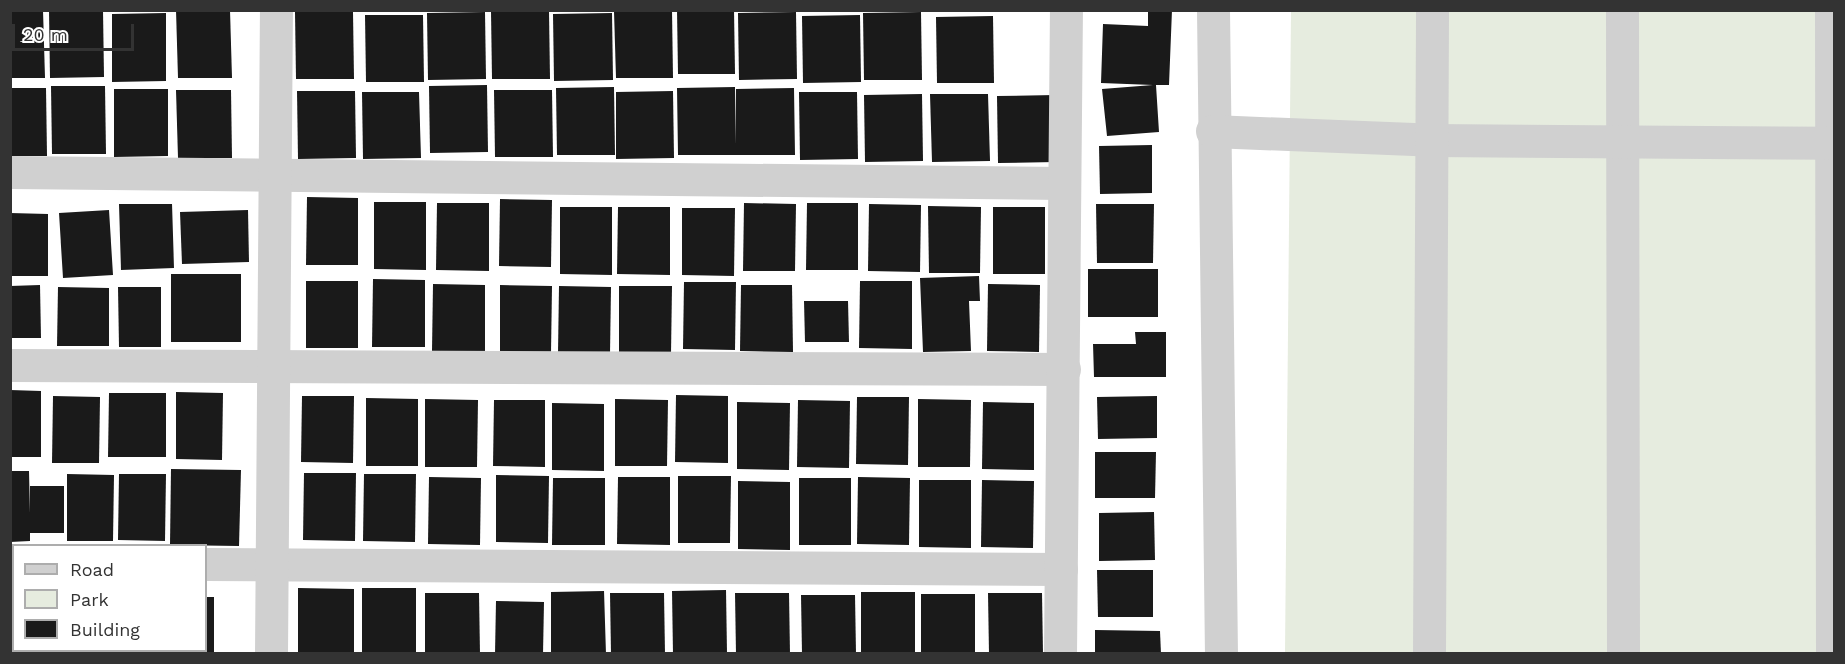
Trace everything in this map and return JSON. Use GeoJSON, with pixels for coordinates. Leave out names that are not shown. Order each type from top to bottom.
{"type":"FeatureCollection","features":[{"type":"Feature","properties":{"kind":"street"},"geometry":{"type":"LineString","coordinates":[[271,654],[276,10]]}},
{"type":"Feature","properties":{"kind":"street"},"geometry":{"type":"LineString","coordinates":[[1060,654],[1066,10]]}},
{"type":"Feature","properties":{"kind":"street"},"geometry":{"type":"LineString","coordinates":[[1213,10],[1212,131],[1221,654]]}},
{"type":"Feature","properties":{"kind":"street"},"geometry":{"type":"LineString","coordinates":[[1429,654],[1432,10]]}},
{"type":"Feature","properties":{"kind":"street"},"geometry":{"type":"LineString","coordinates":[[1622,10],[1623,654]]}},
{"type":"Feature","properties":{"kind":"street"},"geometry":{"type":"LineString","coordinates":[[1831,10],[1832,654]]}},
{"type":"Feature","properties":{"kind":"street"},"geometry":{"type":"LineString","coordinates":[[1212,131],[1432,140],[1833,143]]}},
{"type":"Feature","properties":{"kind":"street"},"geometry":{"type":"LineString","coordinates":[[10,172],[1063,183]]}},
{"type":"Feature","properties":{"kind":"street"},"geometry":{"type":"LineString","coordinates":[[10,365],[274,364],[1064,369]]}},
{"type":"Feature","properties":{"kind":"street"},"geometry":{"type":"LineString","coordinates":[[207,564],[1060,568]]}},
{"type":"Feature","properties":{"kind":"green space"},"geometry":{"type":"Polygon","coordinates":[[[1291,11],[1834,11],[1834,653],[1285,653],[1291,11]]]}},
{"type":"Feature","properties":{"kind":"building"},"geometry":{"type":"Polygon","coordinates":[[[10,10],[43,10],[45,78],[10,78],[10,10]]]}},
{"type":"Feature","properties":{"kind":"building"},"geometry":{"type":"Polygon","coordinates":[[[49,10],[103,10],[104,77],[50,78],[49,10]]]}},
{"type":"Feature","properties":{"kind":"building"},"geometry":{"type":"Polygon","coordinates":[[[176,10],[230,10],[232,78],[178,78],[176,10]]]}},
{"type":"Feature","properties":{"kind":"building"},"geometry":{"type":"Polygon","coordinates":[[[672,10],[673,78],[616,78],[614,11],[672,10]]]}},
{"type":"Feature","properties":{"kind":"building"},"geometry":{"type":"Polygon","coordinates":[[[677,10],[734,10],[735,74],[678,74],[677,10]]]}},
{"type":"Feature","properties":{"kind":"building"},"geometry":{"type":"Polygon","coordinates":[[[1148,10],[1172,10],[1169,85],[1156,85],[1159,132],[1107,136],[1102,89],[1153,85],[1101,83],[1103,24],[1148,26],[1148,10]]]}},
{"type":"Feature","properties":{"kind":"building"},"geometry":{"type":"Polygon","coordinates":[[[491,11],[549,11],[550,79],[492,79],[491,11]]]}},
{"type":"Feature","properties":{"kind":"building"},"geometry":{"type":"Polygon","coordinates":[[[295,12],[353,12],[354,79],[296,79],[295,12]]]}},
{"type":"Feature","properties":{"kind":"building"},"geometry":{"type":"Polygon","coordinates":[[[485,12],[486,79],[428,80],[427,13],[485,12]]]}},
{"type":"Feature","properties":{"kind":"building"},"geometry":{"type":"Polygon","coordinates":[[[796,12],[797,79],[739,80],[738,13],[796,12]]]}},
{"type":"Feature","properties":{"kind":"building"},"geometry":{"type":"Polygon","coordinates":[[[921,12],[922,80],[864,80],[863,13],[921,12]]]}},
{"type":"Feature","properties":{"kind":"building"},"geometry":{"type":"Polygon","coordinates":[[[166,13],[166,81],[112,82],[112,14],[166,13]]]}},
{"type":"Feature","properties":{"kind":"building"},"geometry":{"type":"Polygon","coordinates":[[[612,13],[613,80],[554,81],[553,14],[612,13]]]}},
{"type":"Feature","properties":{"kind":"building"},"geometry":{"type":"Polygon","coordinates":[[[365,15],[423,15],[424,82],[366,82],[365,15]]]}},
{"type":"Feature","properties":{"kind":"building"},"geometry":{"type":"Polygon","coordinates":[[[860,15],[861,82],[803,83],[802,16],[860,15]]]}},
{"type":"Feature","properties":{"kind":"building"},"geometry":{"type":"Polygon","coordinates":[[[993,16],[994,83],[937,83],[936,17],[993,16]]]}},
{"type":"Feature","properties":{"kind":"building"},"geometry":{"type":"Polygon","coordinates":[[[487,85],[488,152],[430,153],[429,86],[487,85]]]}},
{"type":"Feature","properties":{"kind":"building"},"geometry":{"type":"Polygon","coordinates":[[[51,86],[105,86],[106,154],[52,154],[51,86]]]}},
{"type":"Feature","properties":{"kind":"building"},"geometry":{"type":"Polygon","coordinates":[[[614,87],[615,155],[557,155],[556,88],[614,87]]]}},
{"type":"Feature","properties":{"kind":"building"},"geometry":{"type":"Polygon","coordinates":[[[735,87],[736,145],[736,89],[794,88],[795,155],[678,155],[677,88],[735,87]]]}},
{"type":"Feature","properties":{"kind":"building"},"geometry":{"type":"Polygon","coordinates":[[[10,88],[46,88],[47,156],[10,156],[10,88]]]}},
{"type":"Feature","properties":{"kind":"building"},"geometry":{"type":"Polygon","coordinates":[[[114,89],[168,89],[168,156],[114,157],[114,89]]]}},
{"type":"Feature","properties":{"kind":"building"},"geometry":{"type":"Polygon","coordinates":[[[176,90],[231,90],[232,158],[178,158],[176,90]]]}},
{"type":"Feature","properties":{"kind":"building"},"geometry":{"type":"Polygon","coordinates":[[[494,90],[552,90],[553,157],[495,157],[494,90]]]}},
{"type":"Feature","properties":{"kind":"building"},"geometry":{"type":"Polygon","coordinates":[[[297,91],[355,91],[356,158],[298,159],[297,91]]]}},
{"type":"Feature","properties":{"kind":"building"},"geometry":{"type":"Polygon","coordinates":[[[673,91],[674,158],[616,159],[616,92],[673,91]]]}},
{"type":"Feature","properties":{"kind":"building"},"geometry":{"type":"Polygon","coordinates":[[[362,92],[419,92],[421,158],[363,159],[362,92]]]}},
{"type":"Feature","properties":{"kind":"building"},"geometry":{"type":"Polygon","coordinates":[[[799,92],[857,92],[858,159],[800,160],[799,92]]]}},
{"type":"Feature","properties":{"kind":"building"},"geometry":{"type":"Polygon","coordinates":[[[922,94],[923,161],[865,162],[864,95],[922,94]]]}},
{"type":"Feature","properties":{"kind":"building"},"geometry":{"type":"Polygon","coordinates":[[[930,94],[988,94],[990,161],[932,162],[930,94]]]}},
{"type":"Feature","properties":{"kind":"building"},"geometry":{"type":"Polygon","coordinates":[[[1055,95],[1056,162],[998,163],[997,96],[1055,95]]]}},
{"type":"Feature","properties":{"kind":"building"},"geometry":{"type":"Polygon","coordinates":[[[1152,145],[1152,193],[1100,194],[1099,146],[1152,145]]]}},
{"type":"Feature","properties":{"kind":"building"},"geometry":{"type":"Polygon","coordinates":[[[307,197],[358,198],[358,265],[306,265],[307,197]]]}},
{"type":"Feature","properties":{"kind":"building"},"geometry":{"type":"Polygon","coordinates":[[[500,199],[552,200],[551,267],[499,266],[500,199]]]}},
{"type":"Feature","properties":{"kind":"building"},"geometry":{"type":"Polygon","coordinates":[[[374,202],[426,202],[426,270],[374,269],[374,202]]]}},
{"type":"Feature","properties":{"kind":"building"},"geometry":{"type":"Polygon","coordinates":[[[437,203],[489,203],[489,271],[436,270],[437,203]]]}},
{"type":"Feature","properties":{"kind":"building"},"geometry":{"type":"Polygon","coordinates":[[[744,203],[796,204],[795,271],[743,271],[744,203]]]}},
{"type":"Feature","properties":{"kind":"building"},"geometry":{"type":"Polygon","coordinates":[[[807,203],[858,203],[858,270],[806,270],[807,203]]]}},
{"type":"Feature","properties":{"kind":"building"},"geometry":{"type":"Polygon","coordinates":[[[119,204],[172,204],[174,268],[121,270],[119,204]]]}},
{"type":"Feature","properties":{"kind":"building"},"geometry":{"type":"Polygon","coordinates":[[[869,204],[921,205],[920,272],[868,271],[869,204]]]}},
{"type":"Feature","properties":{"kind":"building"},"geometry":{"type":"Polygon","coordinates":[[[1096,204],[1154,204],[1153,263],[1097,263],[1096,204]]]}},
{"type":"Feature","properties":{"kind":"building"},"geometry":{"type":"Polygon","coordinates":[[[928,206],[981,207],[980,273],[929,273],[928,206]]]}},
{"type":"Feature","properties":{"kind":"building"},"geometry":{"type":"Polygon","coordinates":[[[560,207],[612,207],[612,275],[560,274],[560,207]]]}},
{"type":"Feature","properties":{"kind":"building"},"geometry":{"type":"Polygon","coordinates":[[[618,207],[670,207],[670,275],[617,274],[618,207]]]}},
{"type":"Feature","properties":{"kind":"building"},"geometry":{"type":"Polygon","coordinates":[[[993,207],[1045,207],[1045,274],[993,274],[993,207]]]}},
{"type":"Feature","properties":{"kind":"building"},"geometry":{"type":"Polygon","coordinates":[[[682,208],[735,208],[734,276],[682,275],[682,208]]]}},
{"type":"Feature","properties":{"kind":"building"},"geometry":{"type":"Polygon","coordinates":[[[109,210],[113,275],[63,278],[59,213],[109,210]]]}},
{"type":"Feature","properties":{"kind":"building"},"geometry":{"type":"Polygon","coordinates":[[[248,210],[249,262],[182,264],[180,212],[248,210]]]}},
{"type":"Feature","properties":{"kind":"building"},"geometry":{"type":"Polygon","coordinates":[[[10,213],[48,214],[48,276],[10,276],[10,213]]]}},
{"type":"Feature","properties":{"kind":"building"},"geometry":{"type":"Polygon","coordinates":[[[1088,269],[1158,269],[1158,317],[1088,317],[1088,269]]]}},
{"type":"Feature","properties":{"kind":"building"},"geometry":{"type":"Polygon","coordinates":[[[171,274],[241,274],[241,342],[171,342],[171,274]]]}},
{"type":"Feature","properties":{"kind":"building"},"geometry":{"type":"Polygon","coordinates":[[[979,276],[980,301],[969,301],[971,351],[923,352],[920,278],[979,276]]]}},
{"type":"Feature","properties":{"kind":"building"},"geometry":{"type":"Polygon","coordinates":[[[373,279],[425,280],[425,347],[372,347],[373,279]]]}},
{"type":"Feature","properties":{"kind":"building"},"geometry":{"type":"Polygon","coordinates":[[[306,281],[358,281],[358,348],[306,348],[306,281]]]}},
{"type":"Feature","properties":{"kind":"building"},"geometry":{"type":"Polygon","coordinates":[[[860,281],[912,281],[912,349],[859,348],[860,281]]]}},
{"type":"Feature","properties":{"kind":"building"},"geometry":{"type":"Polygon","coordinates":[[[684,282],[736,282],[735,350],[683,349],[684,282]]]}},
{"type":"Feature","properties":{"kind":"building"},"geometry":{"type":"Polygon","coordinates":[[[433,284],[485,285],[485,351],[432,351],[433,284]]]}},
{"type":"Feature","properties":{"kind":"building"},"geometry":{"type":"Polygon","coordinates":[[[988,284],[1040,285],[1039,352],[987,351],[988,284]]]}},
{"type":"Feature","properties":{"kind":"building"},"geometry":{"type":"Polygon","coordinates":[[[40,285],[41,338],[10,338],[10,286],[40,285]]]}},
{"type":"Feature","properties":{"kind":"building"},"geometry":{"type":"Polygon","coordinates":[[[500,285],[552,286],[551,353],[500,352],[500,285]]]}},
{"type":"Feature","properties":{"kind":"building"},"geometry":{"type":"Polygon","coordinates":[[[741,285],[792,285],[793,352],[740,351],[741,285]]]}},
{"type":"Feature","properties":{"kind":"building"},"geometry":{"type":"Polygon","coordinates":[[[559,286],[611,287],[610,354],[558,353],[559,286]]]}},
{"type":"Feature","properties":{"kind":"building"},"geometry":{"type":"Polygon","coordinates":[[[619,286],[672,286],[671,354],[619,353],[619,286]]]}},
{"type":"Feature","properties":{"kind":"building"},"geometry":{"type":"Polygon","coordinates":[[[58,287],[109,288],[109,346],[57,346],[58,287]]]}},
{"type":"Feature","properties":{"kind":"building"},"geometry":{"type":"Polygon","coordinates":[[[118,287],[161,287],[161,347],[119,347],[118,287]]]}},
{"type":"Feature","properties":{"kind":"building"},"geometry":{"type":"Polygon","coordinates":[[[804,301],[848,301],[849,342],[805,342],[804,301]]]}},
{"type":"Feature","properties":{"kind":"building"},"geometry":{"type":"Polygon","coordinates":[[[1135,332],[1166,332],[1166,377],[1094,377],[1093,344],[1136,344],[1135,332]]]}},
{"type":"Feature","properties":{"kind":"building"},"geometry":{"type":"Polygon","coordinates":[[[10,390],[41,391],[41,457],[10,457],[10,390]]]}},
{"type":"Feature","properties":{"kind":"building"},"geometry":{"type":"Polygon","coordinates":[[[176,392],[223,393],[222,460],[176,459],[176,392]]]}},
{"type":"Feature","properties":{"kind":"building"},"geometry":{"type":"Polygon","coordinates":[[[109,393],[166,393],[166,457],[108,457],[109,393]]]}},
{"type":"Feature","properties":{"kind":"building"},"geometry":{"type":"Polygon","coordinates":[[[676,395],[728,396],[728,463],[675,462],[676,395]]]}},
{"type":"Feature","properties":{"kind":"building"},"geometry":{"type":"Polygon","coordinates":[[[53,396],[100,397],[99,463],[52,463],[53,396]]]}},
{"type":"Feature","properties":{"kind":"building"},"geometry":{"type":"Polygon","coordinates":[[[302,396],[354,396],[353,463],[301,462],[302,396]]]}},
{"type":"Feature","properties":{"kind":"building"},"geometry":{"type":"Polygon","coordinates":[[[1157,396],[1157,438],[1098,439],[1097,397],[1157,396]]]}},
{"type":"Feature","properties":{"kind":"building"},"geometry":{"type":"Polygon","coordinates":[[[857,397],[909,397],[908,465],[856,464],[857,397]]]}},
{"type":"Feature","properties":{"kind":"building"},"geometry":{"type":"Polygon","coordinates":[[[366,398],[418,399],[418,466],[366,466],[366,398]]]}},
{"type":"Feature","properties":{"kind":"building"},"geometry":{"type":"Polygon","coordinates":[[[425,399],[478,400],[477,467],[425,467],[425,399]]]}},
{"type":"Feature","properties":{"kind":"building"},"geometry":{"type":"Polygon","coordinates":[[[615,399],[668,400],[667,466],[615,466],[615,399]]]}},
{"type":"Feature","properties":{"kind":"building"},"geometry":{"type":"Polygon","coordinates":[[[918,399],[971,400],[970,467],[918,467],[918,399]]]}},
{"type":"Feature","properties":{"kind":"building"},"geometry":{"type":"Polygon","coordinates":[[[494,400],[545,400],[545,467],[493,466],[494,400]]]}},
{"type":"Feature","properties":{"kind":"building"},"geometry":{"type":"Polygon","coordinates":[[[798,400],[850,401],[849,468],[797,467],[798,400]]]}},
{"type":"Feature","properties":{"kind":"building"},"geometry":{"type":"Polygon","coordinates":[[[737,402],[790,403],[789,470],[737,469],[737,402]]]}},
{"type":"Feature","properties":{"kind":"building"},"geometry":{"type":"Polygon","coordinates":[[[983,402],[1034,403],[1034,470],[982,469],[983,402]]]}},
{"type":"Feature","properties":{"kind":"building"},"geometry":{"type":"Polygon","coordinates":[[[552,403],[604,404],[604,471],[552,470],[552,403]]]}},
{"type":"Feature","properties":{"kind":"building"},"geometry":{"type":"Polygon","coordinates":[[[1095,452],[1156,452],[1155,498],[1095,498],[1095,452]]]}},
{"type":"Feature","properties":{"kind":"building"},"geometry":{"type":"Polygon","coordinates":[[[171,469],[241,470],[239,546],[170,544],[171,469]]]}},
{"type":"Feature","properties":{"kind":"building"},"geometry":{"type":"Polygon","coordinates":[[[10,471],[29,471],[30,513],[30,486],[64,486],[64,533],[30,533],[30,541],[10,542],[10,471]]]}},
{"type":"Feature","properties":{"kind":"building"},"geometry":{"type":"Polygon","coordinates":[[[304,473],[356,473],[355,541],[303,540],[304,473]]]}},
{"type":"Feature","properties":{"kind":"building"},"geometry":{"type":"Polygon","coordinates":[[[67,474],[114,475],[113,541],[67,541],[67,474]]]}},
{"type":"Feature","properties":{"kind":"building"},"geometry":{"type":"Polygon","coordinates":[[[119,474],[166,474],[165,541],[118,540],[119,474]]]}},
{"type":"Feature","properties":{"kind":"building"},"geometry":{"type":"Polygon","coordinates":[[[364,474],[416,474],[415,542],[363,541],[364,474]]]}},
{"type":"Feature","properties":{"kind":"building"},"geometry":{"type":"Polygon","coordinates":[[[496,475],[549,476],[548,543],[496,542],[496,475]]]}},
{"type":"Feature","properties":{"kind":"building"},"geometry":{"type":"Polygon","coordinates":[[[678,476],[731,476],[730,543],[678,543],[678,476]]]}},
{"type":"Feature","properties":{"kind":"building"},"geometry":{"type":"Polygon","coordinates":[[[429,477],[481,478],[480,545],[428,544],[429,477]]]}},
{"type":"Feature","properties":{"kind":"building"},"geometry":{"type":"Polygon","coordinates":[[[618,477],[670,477],[670,545],[617,544],[618,477]]]}},
{"type":"Feature","properties":{"kind":"building"},"geometry":{"type":"Polygon","coordinates":[[[858,477],[910,478],[909,545],[857,544],[858,477]]]}},
{"type":"Feature","properties":{"kind":"building"},"geometry":{"type":"Polygon","coordinates":[[[553,478],[605,478],[605,545],[552,545],[553,478]]]}},
{"type":"Feature","properties":{"kind":"building"},"geometry":{"type":"Polygon","coordinates":[[[799,478],[851,478],[851,545],[799,545],[799,478]]]}},
{"type":"Feature","properties":{"kind":"building"},"geometry":{"type":"Polygon","coordinates":[[[919,480],[971,480],[971,548],[919,547],[919,480]]]}},
{"type":"Feature","properties":{"kind":"building"},"geometry":{"type":"Polygon","coordinates":[[[982,480],[1034,481],[1033,548],[981,547],[982,480]]]}},
{"type":"Feature","properties":{"kind":"building"},"geometry":{"type":"Polygon","coordinates":[[[738,481],[790,482],[790,550],[738,549],[738,481]]]}},
{"type":"Feature","properties":{"kind":"building"},"geometry":{"type":"Polygon","coordinates":[[[1154,512],[1155,560],[1099,561],[1099,513],[1154,512]]]}},
{"type":"Feature","properties":{"kind":"building"},"geometry":{"type":"Polygon","coordinates":[[[1097,570],[1153,570],[1153,617],[1098,617],[1097,570]]]}},
{"type":"Feature","properties":{"kind":"building"},"geometry":{"type":"Polygon","coordinates":[[[298,588],[354,589],[354,654],[298,654],[298,588]]]}},
{"type":"Feature","properties":{"kind":"building"},"geometry":{"type":"Polygon","coordinates":[[[362,588],[416,588],[416,654],[362,654],[362,588]]]}},
{"type":"Feature","properties":{"kind":"building"},"geometry":{"type":"Polygon","coordinates":[[[726,590],[727,654],[673,654],[672,591],[726,590]]]}},
{"type":"Feature","properties":{"kind":"building"},"geometry":{"type":"Polygon","coordinates":[[[604,591],[606,654],[551,654],[551,592],[604,591]]]}},
{"type":"Feature","properties":{"kind":"building"},"geometry":{"type":"Polygon","coordinates":[[[861,592],[915,592],[915,654],[861,654],[861,592]]]}},
{"type":"Feature","properties":{"kind":"building"},"geometry":{"type":"Polygon","coordinates":[[[425,593],[479,593],[480,654],[425,654],[425,593]]]}},
{"type":"Feature","properties":{"kind":"building"},"geometry":{"type":"Polygon","coordinates":[[[610,593],[664,593],[665,654],[611,654],[610,593]]]}},
{"type":"Feature","properties":{"kind":"building"},"geometry":{"type":"Polygon","coordinates":[[[735,593],[789,593],[790,654],[736,654],[735,593]]]}},
{"type":"Feature","properties":{"kind":"building"},"geometry":{"type":"Polygon","coordinates":[[[988,593],[1042,593],[1043,654],[989,654],[988,593]]]}},
{"type":"Feature","properties":{"kind":"building"},"geometry":{"type":"Polygon","coordinates":[[[921,594],[975,594],[975,654],[921,654],[921,594]]]}},
{"type":"Feature","properties":{"kind":"building"},"geometry":{"type":"Polygon","coordinates":[[[801,595],[855,595],[856,654],[802,654],[801,595]]]}},
{"type":"Feature","properties":{"kind":"building"},"geometry":{"type":"Polygon","coordinates":[[[10,597],[12,652],[36,654],[10,654],[10,597]]]}},
{"type":"Feature","properties":{"kind":"building"},"geometry":{"type":"Polygon","coordinates":[[[207,597],[214,597],[214,654],[166,654],[207,652],[207,597]]]}},
{"type":"Feature","properties":{"kind":"building"},"geometry":{"type":"Polygon","coordinates":[[[496,601],[544,602],[543,654],[495,654],[496,601]]]}},
{"type":"Feature","properties":{"kind":"building"},"geometry":{"type":"Polygon","coordinates":[[[1095,630],[1160,631],[1161,654],[1095,654],[1095,630]]]}},
{"type":"Feature","properties":{"kind":"building"},"geometry":{"type":"Polygon","coordinates":[[[48,652],[100,652],[100,654],[48,654],[48,652]]]}},
{"type":"Feature","properties":{"kind":"building"},"geometry":{"type":"Polygon","coordinates":[[[105,652],[156,652],[156,654],[105,654],[105,652]]]}}]}
